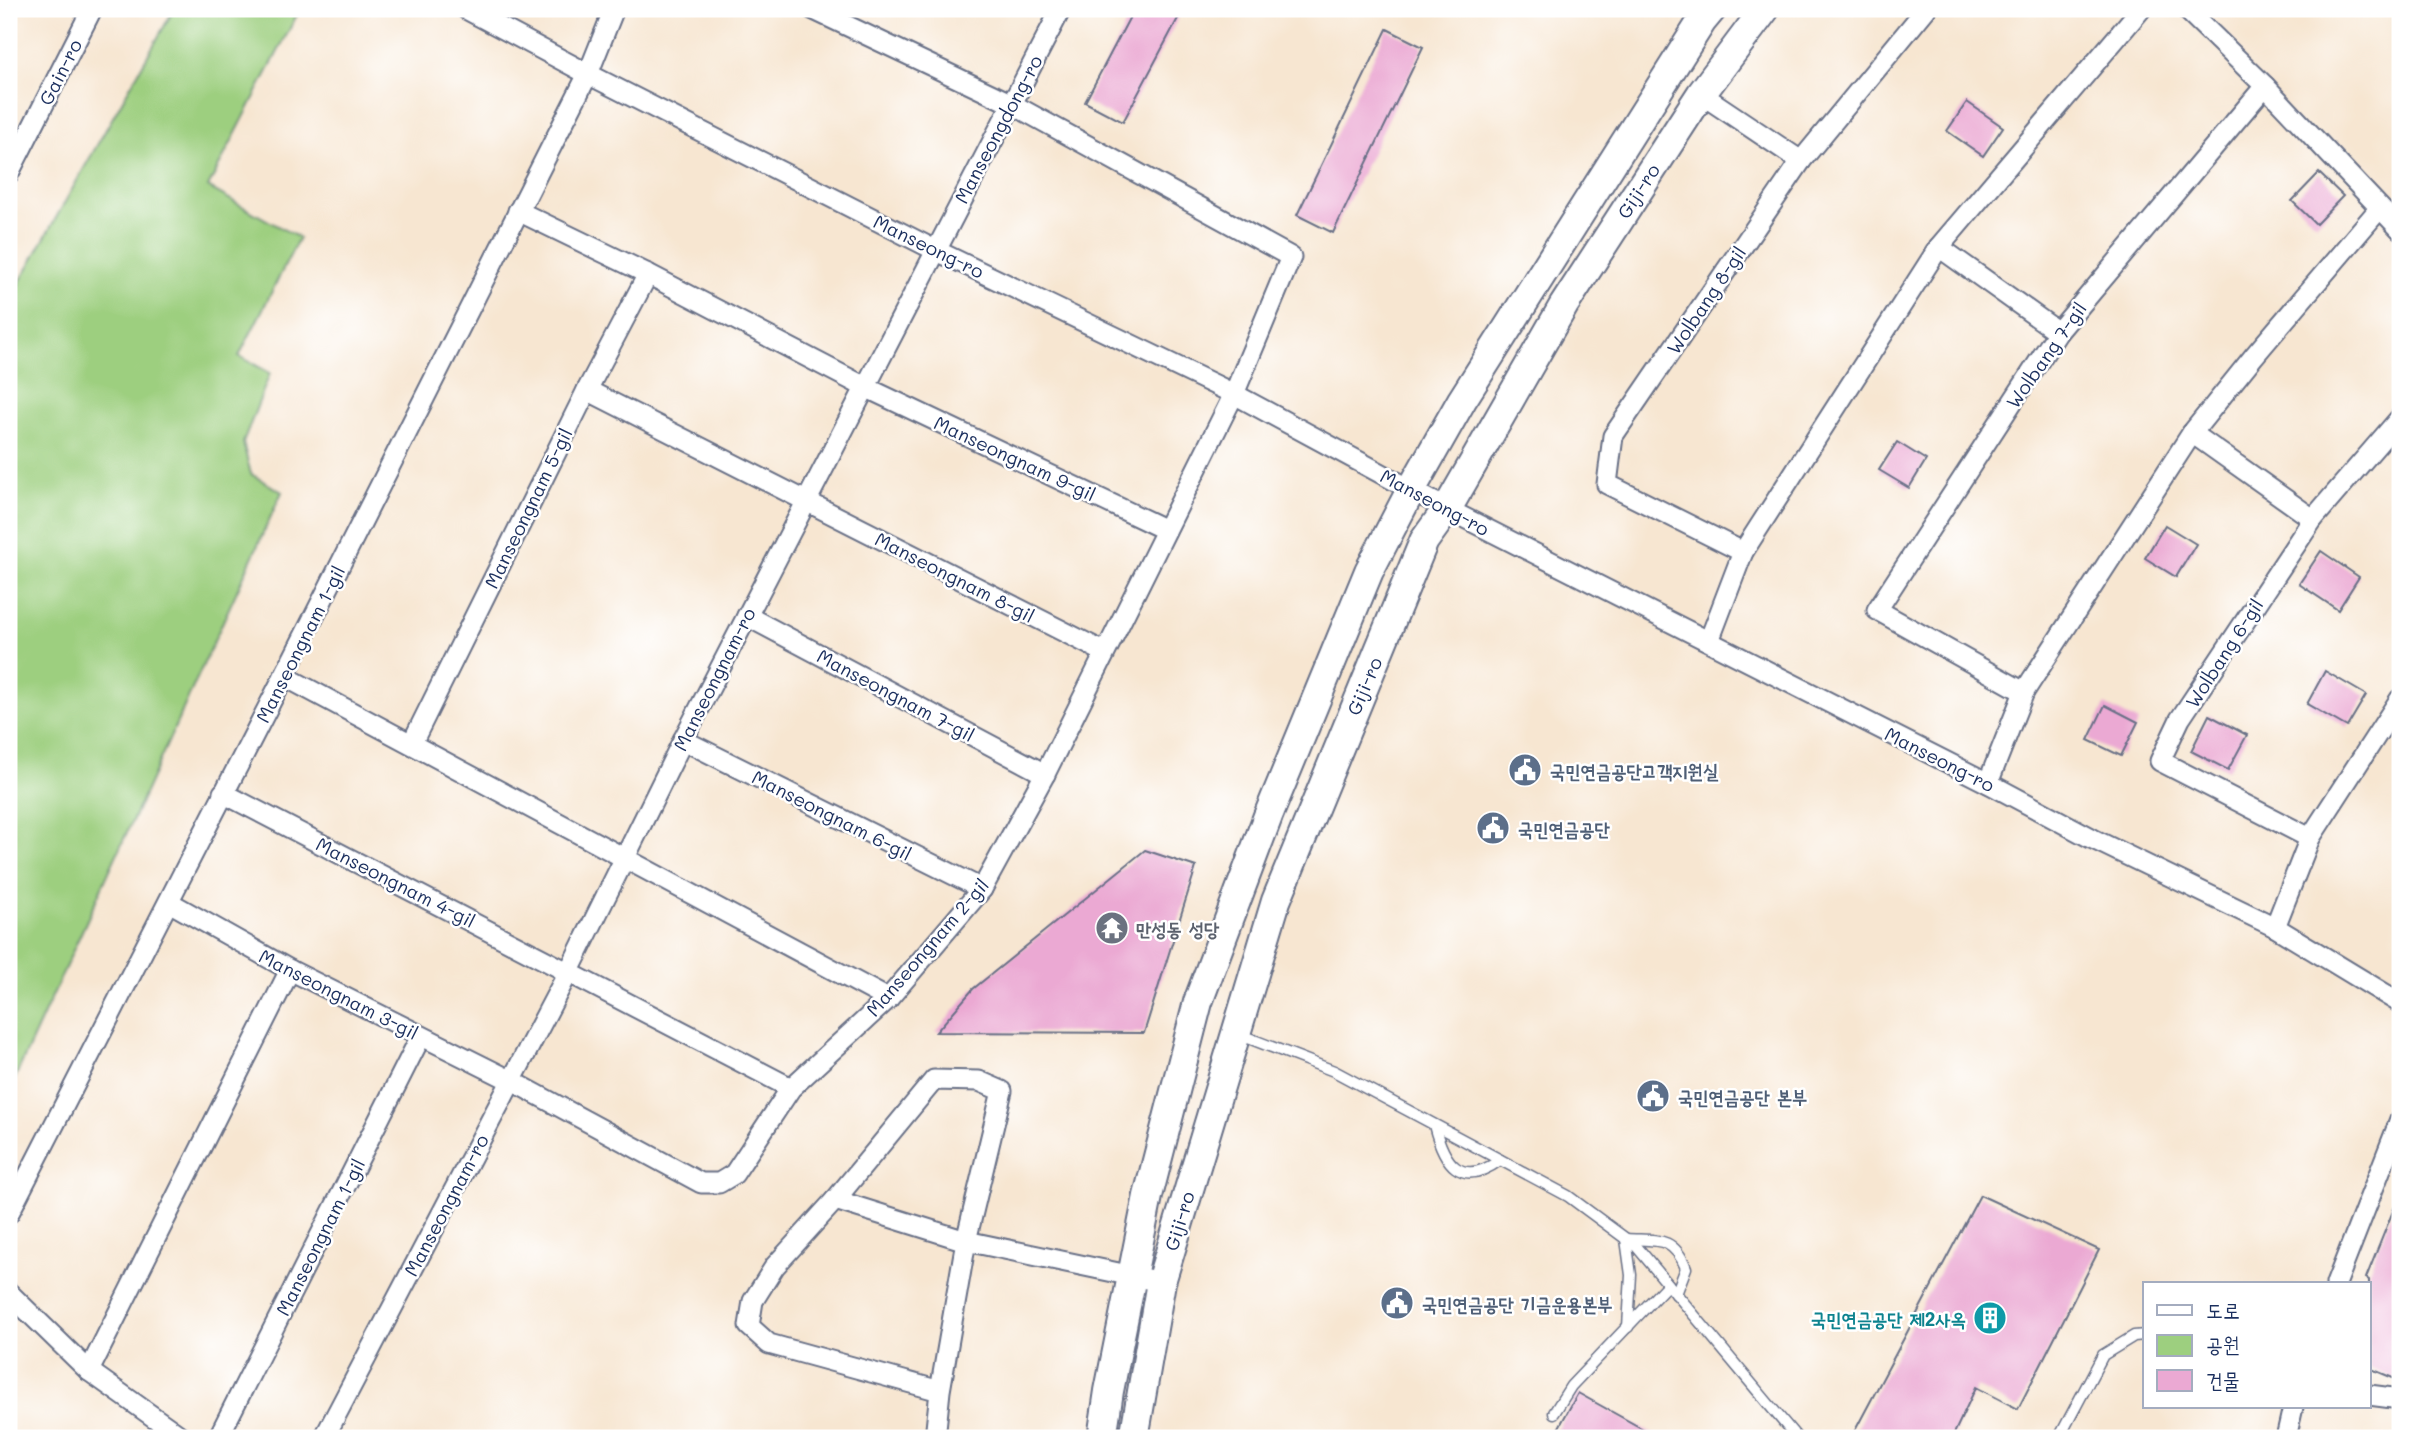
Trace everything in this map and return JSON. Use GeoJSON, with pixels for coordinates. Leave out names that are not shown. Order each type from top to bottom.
{"type":"FeatureCollection","features":[{"type":"Feature","properties":{"kind":"street","name":"Gain-ro"},"geometry":{"type":"LineString","coordinates":[[9,173],[92,9]]}},
{"type":"Feature","properties":{"kind":"street","name":"Manseong-ro"},"geometry":{"type":"LineString","coordinates":[[466,9],[935,250],[1234,394],[1447,509],[1988,783],[2093,839],[2274,927],[2400,1003]]}},
{"type":"Feature","properties":{"kind":"street","name":"Manseongnam 1-gil"},"geometry":{"type":"LineString","coordinates":[[9,1213],[588,74],[614,9]]}},
{"type":"Feature","properties":{"kind":"street"},"geometry":{"type":"LineString","coordinates":[[812,9],[1012,104]]}},
{"type":"Feature","properties":{"kind":"street","name":"Manseongdong-ro"},"geometry":{"type":"LineString","coordinates":[[935,250],[1061,9]]}},
{"type":"Feature","properties":{"kind":"street","name":"Giji-ro"},"geometry":{"type":"LineString","coordinates":[[1102,1438],[1147,1196],[1198,1002],[1268,816],[1369,571],[1462,400],[1712,9]]}},
{"type":"Feature","properties":{"kind":"street","name":"Giji-ro"},"geometry":{"type":"LineString","coordinates":[[1133,1438],[1161,1282],[1235,1033],[1282,888],[1424,541],[1447,509],[1564,306],[1701,94],[1765,9]]}},
{"type":"Feature","properties":{"kind":"street","name":"Wolbang 8-gil"},"geometry":{"type":"LineString","coordinates":[[1743,552],[1608,484],[1613,436],[1801,161],[1926,9]]}},
{"type":"Feature","properties":{"kind":"street"},"geometry":{"type":"LineString","coordinates":[[1709,641],[1743,552],[1939,247],[2141,9]]}},
{"type":"Feature","properties":{"kind":"street"},"geometry":{"type":"LineString","coordinates":[[2186,9],[2265,86],[2400,229]]}},
{"type":"Feature","properties":{"kind":"street","name":"Wolbang 7-gil"},"geometry":{"type":"LineString","coordinates":[[2024,692],[1877,610],[2058,332],[2265,86]]}},
{"type":"Feature","properties":{"kind":"street"},"geometry":{"type":"LineString","coordinates":[[1701,94],[1801,161]]}},
{"type":"Feature","properties":{"kind":"street","name":"Manseongnam 2-gil"},"geometry":{"type":"LineString","coordinates":[[512,1081],[701,1183],[719,1183],[734,1174],[791,1088],[888,999],[982,889],[1045,774],[1234,394],[1290,257],[1012,104]]}},
{"type":"Feature","properties":{"kind":"street"},"geometry":{"type":"LineString","coordinates":[[1988,783],[2024,692],[2192,433],[2379,209]]}},
{"type":"Feature","properties":{"kind":"street"},"geometry":{"type":"LineString","coordinates":[[518,211],[648,274],[865,387]]}},
{"type":"Feature","properties":{"kind":"street"},"geometry":{"type":"LineString","coordinates":[[1939,247],[2058,332]]}},
{"type":"Feature","properties":{"kind":"street","name":"Manseongnam-ro"},"geometry":{"type":"LineString","coordinates":[[324,1438],[569,971],[624,856],[935,250]]}},
{"type":"Feature","properties":{"kind":"street","name":"Manseongnam 5-gil"},"geometry":{"type":"LineString","coordinates":[[412,743],[587,390],[648,274]]}},
{"type":"Feature","properties":{"kind":"street","name":"Manseongnam 9-gil"},"geometry":{"type":"LineString","coordinates":[[865,387],[1166,530]]}},
{"type":"Feature","properties":{"kind":"street"},"geometry":{"type":"LineString","coordinates":[[587,390],[806,502]]}},
{"type":"Feature","properties":{"kind":"street","name":"Wolbang 6-gil"},"geometry":{"type":"LineString","coordinates":[[2310,838],[2160,761],[2180,719],[2313,519],[2400,418]]}},
{"type":"Feature","properties":{"kind":"street"},"geometry":{"type":"LineString","coordinates":[[2192,433],[2313,519]]}},
{"type":"Feature","properties":{"kind":"street","name":"Manseongnam 8-gil"},"geometry":{"type":"LineString","coordinates":[[806,502],[1104,652]]}},
{"type":"Feature","properties":{"kind":"street","name":"Manseongnam 7-gil"},"geometry":{"type":"LineString","coordinates":[[747,616],[1045,774]]}},
{"type":"Feature","properties":{"kind":"street"},"geometry":{"type":"LineString","coordinates":[[284,676],[888,999]]}},
{"type":"Feature","properties":{"kind":"street"},"geometry":{"type":"LineString","coordinates":[[2274,927],[2310,838],[2400,699]]}},
{"type":"Feature","properties":{"kind":"street","name":"Manseongnam 6-gil"},"geometry":{"type":"LineString","coordinates":[[683,740],[982,889]]}},
{"type":"Feature","properties":{"kind":"street","name":"Manseongnam 4-gil"},"geometry":{"type":"LineString","coordinates":[[223,793],[569,971]]}},
{"type":"Feature","properties":{"kind":"street","name":"Manseongnam 3-gil"},"geometry":{"type":"LineString","coordinates":[[169,902],[290,970],[512,1081]]}},
{"type":"Feature","properties":{"kind":"street"},"geometry":{"type":"LineString","coordinates":[[89,1371],[290,970]]}},
{"type":"Feature","properties":{"kind":"street"},"geometry":{"type":"LineString","coordinates":[[569,971],[791,1088]]}},
{"type":"Feature","properties":{"kind":"street","name":"Manseongnam 1-gil"},"geometry":{"type":"LineString","coordinates":[[218,1438],[421,1036]]}},
{"type":"Feature","properties":{"kind":"street"},"geometry":{"type":"LineString","coordinates":[[935,1438],[940,1391],[966,1241],[1002,1091],[979,1081],[934,1080],[835,1200],[775,1266],[753,1301],[748,1326],[769,1345],[940,1391]]}},
{"type":"Feature","properties":{"kind":"street"},"geometry":{"type":"LineString","coordinates":[[2337,1282],[2400,1120]]}},
{"type":"Feature","properties":{"kind":"street"},"geometry":{"type":"LineString","coordinates":[[835,1200],[966,1241],[1161,1282]]}},
{"type":"Feature","properties":{"kind":"street"},"geometry":{"type":"LineString","coordinates":[[9,1293],[89,1371],[183,1438]]}},
{"type":"Feature","properties":{"kind":"street"},"geometry":{"type":"LineString","coordinates":[[2370,1395],[2400,1399]]}},
{"type":"Feature","properties":{"kind":"street"},"geometry":{"type":"LineString","coordinates":[[2286,1438],[2293,1408]]}},
{"type":"Feature","properties":{"kind":"lane"},"geometry":{"type":"LineString","coordinates":[[1235,1033],[1334,1071],[1568,1196],[1637,1247],[1797,1438]]}},
{"type":"Feature","properties":{"kind":"lane"},"geometry":{"type":"LineString","coordinates":[[1434,1125],[1440,1149],[1450,1165],[1465,1171],[1485,1171],[1500,1160]]}},
{"type":"Feature","properties":{"kind":"lane"},"geometry":{"type":"LineString","coordinates":[[1626,1239],[1666,1241],[1680,1254],[1686,1268],[1676,1294]]}},
{"type":"Feature","properties":{"kind":"lane"},"geometry":{"type":"LineString","coordinates":[[1626,1239],[1631,1275],[1628,1327]]}},
{"type":"Feature","properties":{"kind":"lane"},"geometry":{"type":"LineString","coordinates":[[1554,1413],[1571,1386],[1668,1284]]}},
{"type":"Feature","properties":{"kind":"lane"},"geometry":{"type":"LineString","coordinates":[[2059,1438],[2103,1355],[2134,1336],[2143,1335]]}},
{"type":"Feature","properties":{"kind":"green space"},"geometry":{"type":"Polygon","coordinates":[[[174,9],[300,9],[208,187],[299,238],[239,356],[270,373],[243,443],[251,474],[282,492],[9,1091],[9,301],[174,9]]]}},
{"type":"Feature","properties":{"kind":"building"},"geometry":{"type":"Polygon","coordinates":[[[1134,9],[1183,9],[1123,122],[1085,102],[1134,9]]]}},
{"type":"Feature","properties":{"kind":"building"},"geometry":{"type":"Polygon","coordinates":[[[1387,29],[1423,47],[1333,233],[1297,215],[1387,29]]]}},
{"type":"Feature","properties":{"kind":"building"},"geometry":{"type":"Polygon","coordinates":[[[1967,102],[2003,127],[1983,156],[1947,131],[1967,102]]]}},
{"type":"Feature","properties":{"kind":"building"},"geometry":{"type":"Polygon","coordinates":[[[2319,173],[2343,196],[2316,224],[2292,201],[2319,173]]]}},
{"type":"Feature","properties":{"kind":"building"},"geometry":{"type":"Polygon","coordinates":[[[1897,442],[1926,460],[1909,488],[1879,470],[1897,442]]]}},
{"type":"Feature","properties":{"kind":"building"},"geometry":{"type":"Polygon","coordinates":[[[2165,525],[2196,544],[2176,577],[2145,558],[2165,525]]]}},
{"type":"Feature","properties":{"kind":"building"},"geometry":{"type":"Polygon","coordinates":[[[2321,551],[2359,577],[2338,610],[2299,584],[2321,551]]]}},
{"type":"Feature","properties":{"kind":"building"},"geometry":{"type":"Polygon","coordinates":[[[2325,671],[2366,695],[2347,727],[2307,704],[2325,671]]]}},
{"type":"Feature","properties":{"kind":"building"},"geometry":{"type":"Polygon","coordinates":[[[2105,705],[2138,722],[2121,756],[2088,740],[2105,705]]]}},
{"type":"Feature","properties":{"kind":"building"},"geometry":{"type":"Polygon","coordinates":[[[2209,715],[2247,735],[2228,770],[2191,751],[2209,715]]]}},
{"type":"Feature","properties":{"kind":"building","name":"만성동 성당"},"geometry":{"type":"Polygon","coordinates":[[[1145,850],[1196,867],[1144,1033],[936,1032],[973,989],[1145,850]]]}},
{"type":"Feature","properties":{"kind":"building","name":"국민연금공단 제2사옥"},"geometry":{"type":"Polygon","coordinates":[[[1980,1195],[2099,1250],[2018,1409],[1976,1387],[1952,1438],[1851,1438],[1980,1195]]]}},
{"type":"Feature","properties":{"kind":"building"},"geometry":{"type":"Polygon","coordinates":[[[2400,1196],[2400,1381],[2370,1368],[2370,1282],[2366,1278],[2400,1196]]]}},
{"type":"Feature","properties":{"kind":"building"},"geometry":{"type":"Polygon","coordinates":[[[1578,1393],[1659,1438],[1553,1438],[1578,1393]]]}},
{"type":"Feature","properties":{"kind":"place","name":"국민연금공단고객지원실"},"geometry":{"type":"Point","coordinates":[1525,770]}},
{"type":"Feature","properties":{"kind":"place","name":"국민연금공단"},"geometry":{"type":"Point","coordinates":[1493,828]}},
{"type":"Feature","properties":{"kind":"place","name":"만성동 성당"},"geometry":{"type":"Point","coordinates":[1112,928]}},
{"type":"Feature","properties":{"kind":"place","name":"국민연금공단 본부"},"geometry":{"type":"Point","coordinates":[1653,1096]}},
{"type":"Feature","properties":{"kind":"place","name":"국민연금공단 기금운용본부"},"geometry":{"type":"Point","coordinates":[1397,1303]}},
{"type":"Feature","properties":{"kind":"place","name":"국민연금공단 제2사옥"},"geometry":{"type":"Point","coordinates":[1990,1318]}}]}
